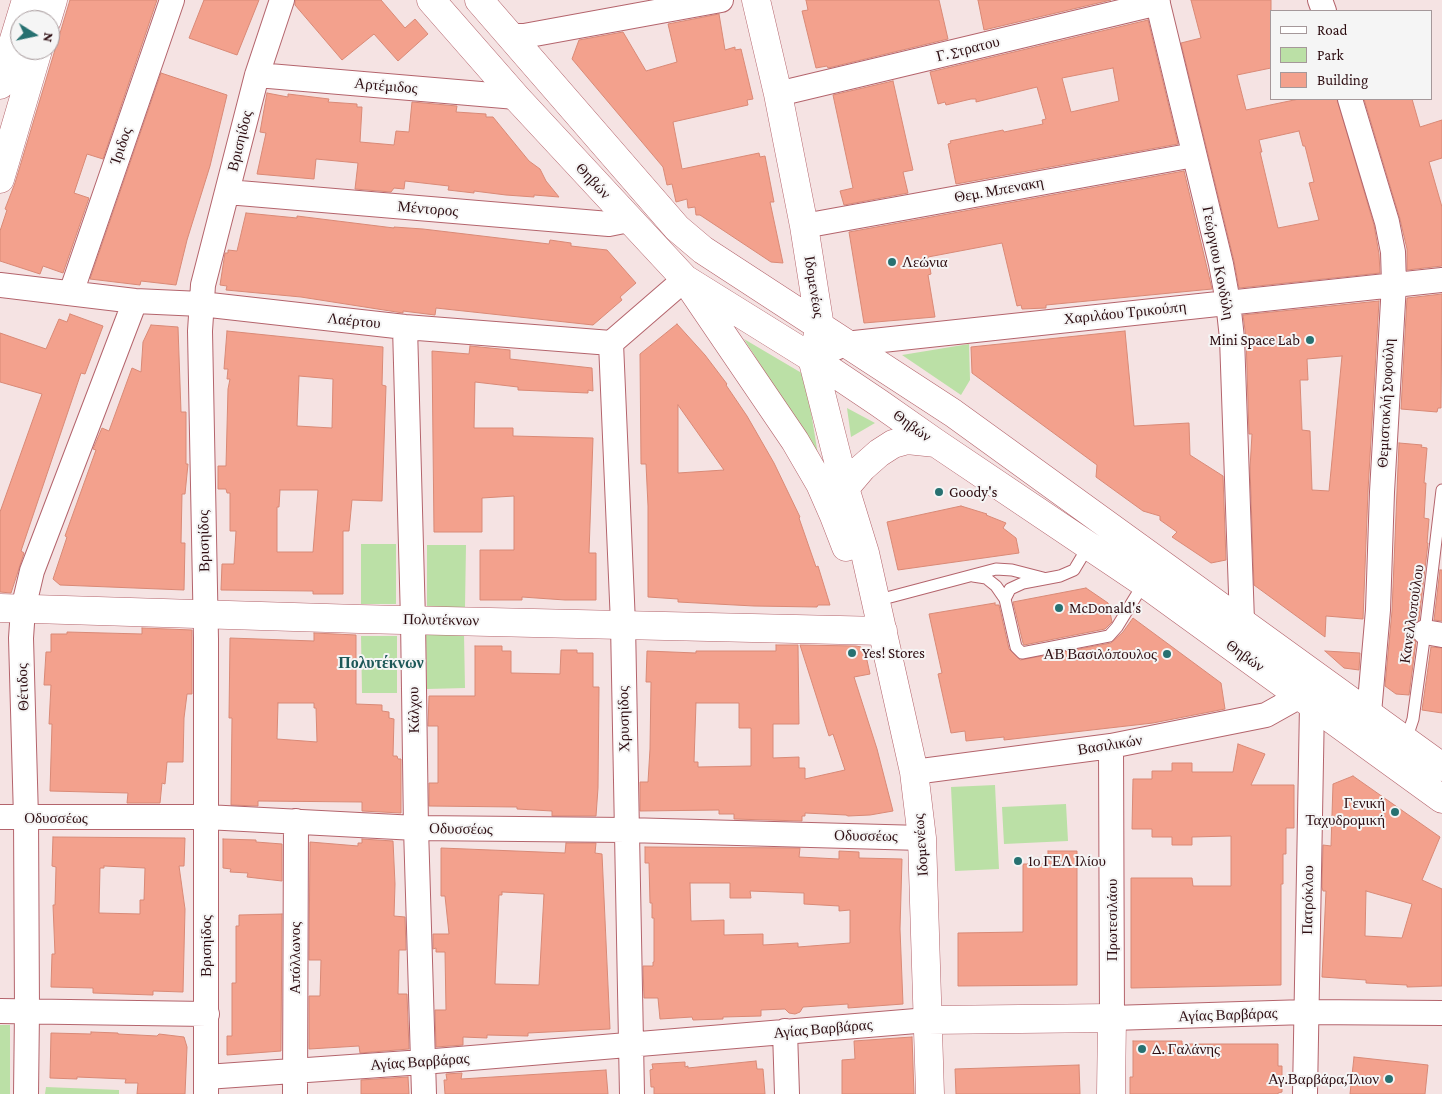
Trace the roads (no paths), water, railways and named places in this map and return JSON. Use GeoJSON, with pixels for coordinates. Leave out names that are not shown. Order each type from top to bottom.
{"type":"FeatureCollection","features":[{"type":"Feature","properties":{"kind":"main road"},"geometry":{"type":"LineString","coordinates":[[1,80],[26,0]]}},
{"type":"Feature","properties":{"kind":"main road","name":"Θηβών"},"geometry":{"type":"LineString","coordinates":[[431,0],[516,97],[685,279],[812,358],[1089,545],[1442,800]]}},
{"type":"Feature","properties":{"kind":"main road","name":"Θηβών"},"geometry":{"type":"LineString","coordinates":[[479,0],[677,228],[703,250],[953,414],[1442,767]]}},
{"type":"Feature","properties":{"kind":"main road","name":"Ιδομενέως"},"geometry":{"type":"LineString","coordinates":[[756,0],[778,94],[804,226],[820,327],[812,358],[845,488],[865,552],[914,772],[922,838],[930,1094]]}},
{"type":"Feature","properties":{"kind":"main road"},"geometry":{"type":"LineString","coordinates":[[0,179],[35,60]]}},
{"type":"Feature","properties":{"kind":"main road","name":"Ιδομενέως"},"geometry":{"type":"LineString","coordinates":[[685,279],[795,441],[827,500],[848,551],[876,601]]}},
{"type":"Feature","properties":{"kind":"main road"},"geometry":{"type":"LineString","coordinates":[[845,488],[868,463],[893,444],[907,440],[936,443]]}},
{"type":"Feature","properties":{"kind":"main road","name":"Πολυτέκνων"},"geometry":{"type":"LineString","coordinates":[[11,609],[623,624],[730,629],[883,631]]}},
{"type":"Feature","properties":{"kind":"main road","name":"Αγίας Βαρβάρας"},"geometry":{"type":"LineString","coordinates":[[928,1020],[1112,1018]]}},
{"type":"Feature","properties":{"kind":"main road","name":"Πρωτεσιλάου"},"geometry":{"type":"LineString","coordinates":[[1112,1018],[1112,1094]]}},
{"type":"Feature","properties":{"kind":"street","name":"Ίριδος"},"geometry":{"type":"LineString","coordinates":[[71,292],[172,0]]}},
{"type":"Feature","properties":{"kind":"street","name":"Βρισηίδος"},"geometry":{"type":"LineString","coordinates":[[206,1086],[205,614],[201,304],[203,284],[257,75],[282,0]]}},
{"type":"Feature","properties":{"kind":"street"},"geometry":{"type":"LineString","coordinates":[[510,36],[524,36],[721,0]]}},
{"type":"Feature","properties":{"kind":"street","name":"Γ. Στρατου"},"geometry":{"type":"LineString","coordinates":[[778,94],[1157,2]]}},
{"type":"Feature","properties":{"kind":"street","name":"Γεώργιου Κονδύλη"},"geometry":{"type":"LineString","coordinates":[[1157,2],[1221,264],[1228,302],[1232,338],[1242,621]]}},
{"type":"Feature","properties":{"kind":"street","name":"Αρτέμιδος"},"geometry":{"type":"LineString","coordinates":[[257,75],[516,97]]}},
{"type":"Feature","properties":{"kind":"street","name":"Θεμιστοκλή Σοφούλη"},"geometry":{"type":"LineString","coordinates":[[1350,100],[1387,222],[1393,252],[1394,284],[1382,492],[1378,610],[1368,713]]}},
{"type":"Feature","properties":{"kind":"street","name":"Θεμ. Μπενακη"},"geometry":{"type":"LineString","coordinates":[[804,226],[1194,155]]}},
{"type":"Feature","properties":{"kind":"street","name":"Μέντορος"},"geometry":{"type":"LineString","coordinates":[[227,192],[609,224],[629,220]]}},
{"type":"Feature","properties":{"kind":"street"},"geometry":{"type":"LineString","coordinates":[[611,343],[685,279]]}},
{"type":"Feature","properties":{"kind":"street","name":"Χαριλάου Τρικούπη"},"geometry":{"type":"LineString","coordinates":[[812,358],[845,344],[1442,280]]}},
{"type":"Feature","properties":{"kind":"street","name":"Λαέρτου"},"geometry":{"type":"LineString","coordinates":[[0,285],[135,301],[201,304],[405,326],[611,343]]}},
{"type":"Feature","properties":{"kind":"street","name":"Θέτιδος"},"geometry":{"type":"LineString","coordinates":[[26,1094],[28,1011],[26,818],[21,638],[11,609],[32,571],[135,301]]}},
{"type":"Feature","properties":{"kind":"street","name":"Κάλχου"},"geometry":{"type":"LineString","coordinates":[[405,326],[424,1094]]}},
{"type":"Feature","properties":{"kind":"street","name":"Χρυσηίδος"},"geometry":{"type":"LineString","coordinates":[[611,343],[623,624],[632,1094]]}},
{"type":"Feature","properties":{"kind":"street","name":"Βασιλικών"},"geometry":{"type":"LineString","coordinates":[[914,772],[1110,746],[1266,716],[1306,700]]}},
{"type":"Feature","properties":{"kind":"street","name":"Πατρόκλου"},"geometry":{"type":"LineString","coordinates":[[1305,1094],[1306,700]]}},
{"type":"Feature","properties":{"kind":"street","name":"Πρωτεσιλάου"},"geometry":{"type":"LineString","coordinates":[[1110,746],[1112,1018]]}},
{"type":"Feature","properties":{"kind":"street","name":"Οδυσσέως"},"geometry":{"type":"LineString","coordinates":[[0,817],[206,817],[416,828],[626,830],[922,838]]}},
{"type":"Feature","properties":{"kind":"street","name":"Απόλλωνος"},"geometry":{"type":"LineString","coordinates":[[295,1083],[296,821]]}},
{"type":"Feature","properties":{"kind":"street"},"geometry":{"type":"LineString","coordinates":[[0,1011],[207,1014]]}},
{"type":"Feature","properties":{"kind":"street","name":"Αγίας Βαρβάρας"},"geometry":{"type":"LineString","coordinates":[[1112,1018],[1306,1012],[1442,1013]]}},
{"type":"Feature","properties":{"kind":"street","name":"Αγίας Βαρβάρας"},"geometry":{"type":"LineString","coordinates":[[206,1086],[295,1083],[423,1062],[928,1020]]}},
{"type":"Feature","properties":{"kind":"street"},"geometry":{"type":"LineString","coordinates":[[785,1032],[787,1094]]}},
{"type":"Feature","properties":{"kind":"lane","name":"Κανελλοπούλου"},"geometry":{"type":"LineString","coordinates":[[1406,740],[1434,633],[1442,490]]}},
{"type":"Feature","properties":{"kind":"lane"},"geometry":{"type":"LineString","coordinates":[[1005,599],[1010,589],[1023,583],[1060,576],[1074,570],[1089,545]]}},
{"type":"Feature","properties":{"kind":"lane"},"geometry":{"type":"LineString","coordinates":[[876,601],[996,569],[1012,570],[1043,578]]}},
{"type":"Feature","properties":{"kind":"lane"},"geometry":{"type":"LineString","coordinates":[[969,575],[986,578],[996,586],[1005,599],[1016,647],[1022,654],[1109,636],[1117,627],[1144,583]]}},
{"type":"Feature","properties":{"kind":"place","name":"Λεώνια"},"geometry":{"type":"Point","coordinates":[892,262]}},
{"type":"Feature","properties":{"kind":"place","name":"Mini Space Lab"},"geometry":{"type":"Point","coordinates":[1310,340]}},
{"type":"Feature","properties":{"kind":"place","name":"Goody's"},"geometry":{"type":"Point","coordinates":[939,492]}},
{"type":"Feature","properties":{"kind":"place","name":"McDonald's"},"geometry":{"type":"Point","coordinates":[1059,608]}},
{"type":"Feature","properties":{"kind":"place","name":"Yes! Stores"},"geometry":{"type":"Point","coordinates":[852,653]}},
{"type":"Feature","properties":{"kind":"place","name":"ΑΒ Βασιλόπουλος"},"geometry":{"type":"Point","coordinates":[1167,654]}},
{"type":"Feature","properties":{"kind":"place","name":"Γενική Ταχυδρομική"},"geometry":{"type":"Point","coordinates":[1395,812]}},
{"type":"Feature","properties":{"kind":"place","name":"1ο ΓΕΛ Ιλίου"},"geometry":{"type":"Point","coordinates":[1018,861]}},
{"type":"Feature","properties":{"kind":"place","name":"Δ. Γαλάνης"},"geometry":{"type":"Point","coordinates":[1142,1049]}},
{"type":"Feature","properties":{"kind":"place","name":"Αγ.Βαρβάρα,Ίλιον"},"geometry":{"type":"Point","coordinates":[1389,1079]}},
{"type":"Feature","properties":{"kind":"district","name":"Πολυτέκνων"},"geometry":{"type":"Point","coordinates":[381,663]}}]}
